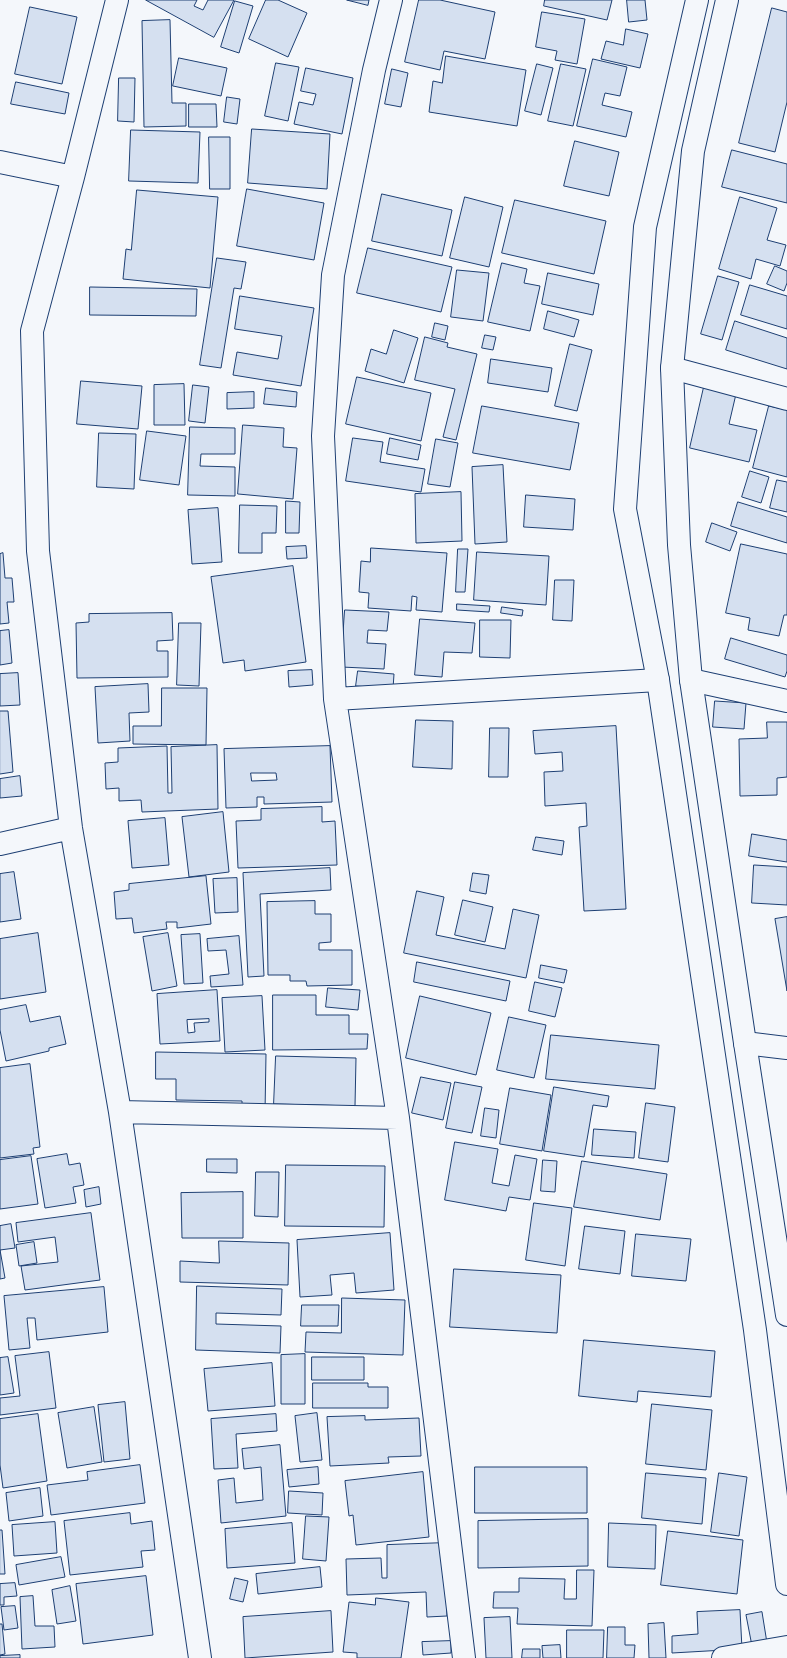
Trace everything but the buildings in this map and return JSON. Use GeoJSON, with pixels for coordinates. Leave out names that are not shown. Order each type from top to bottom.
{"type":"FeatureCollection","features":[{"type":"Feature","properties":{"kind":"street"},"geometry":{"type":"LineString","coordinates":[[117,0],[73,177],[32,331],[38,550],[71,828],[120,1112],[200,1658]]}},
{"type":"Feature","properties":{"kind":"street"},"geometry":{"type":"LineString","coordinates":[[391,0],[374,70],[333,275],[323,436],[335,699],[398,1118],[464,1658]]}},
{"type":"Feature","properties":{"kind":"street"},"geometry":{"type":"LineString","coordinates":[[697,0],[645,227],[625,510],[658,680],[754,1322],[787,1584]]}},
{"type":"Feature","properties":{"kind":"street"},"geometry":{"type":"LineString","coordinates":[[727,0],[693,151],[672,368],[679,545],[691,680],[744,1043],[787,1315]]}},
{"type":"Feature","properties":{"kind":"street"},"geometry":{"type":"LineString","coordinates":[[0,162],[73,177]]}},
{"type":"Feature","properties":{"kind":"street"},"geometry":{"type":"LineString","coordinates":[[672,368],[787,399]]}},
{"type":"Feature","properties":{"kind":"street"},"geometry":{"type":"LineString","coordinates":[[335,699],[658,680]]}},
{"type":"Feature","properties":{"kind":"street"},"geometry":{"type":"LineString","coordinates":[[691,680],[787,701]]}},
{"type":"Feature","properties":{"kind":"street"},"geometry":{"type":"LineString","coordinates":[[0,844],[71,828]]}},
{"type":"Feature","properties":{"kind":"street"},"geometry":{"type":"LineString","coordinates":[[744,1043],[787,1048]]}},
{"type":"Feature","properties":{"kind":"street"},"geometry":{"type":"LineString","coordinates":[[120,1112],[398,1118]]}},
{"type":"Feature","properties":{"kind":"street"},"geometry":{"type":"LineString","coordinates":[[723,1658],[787,1647]]}}]}
